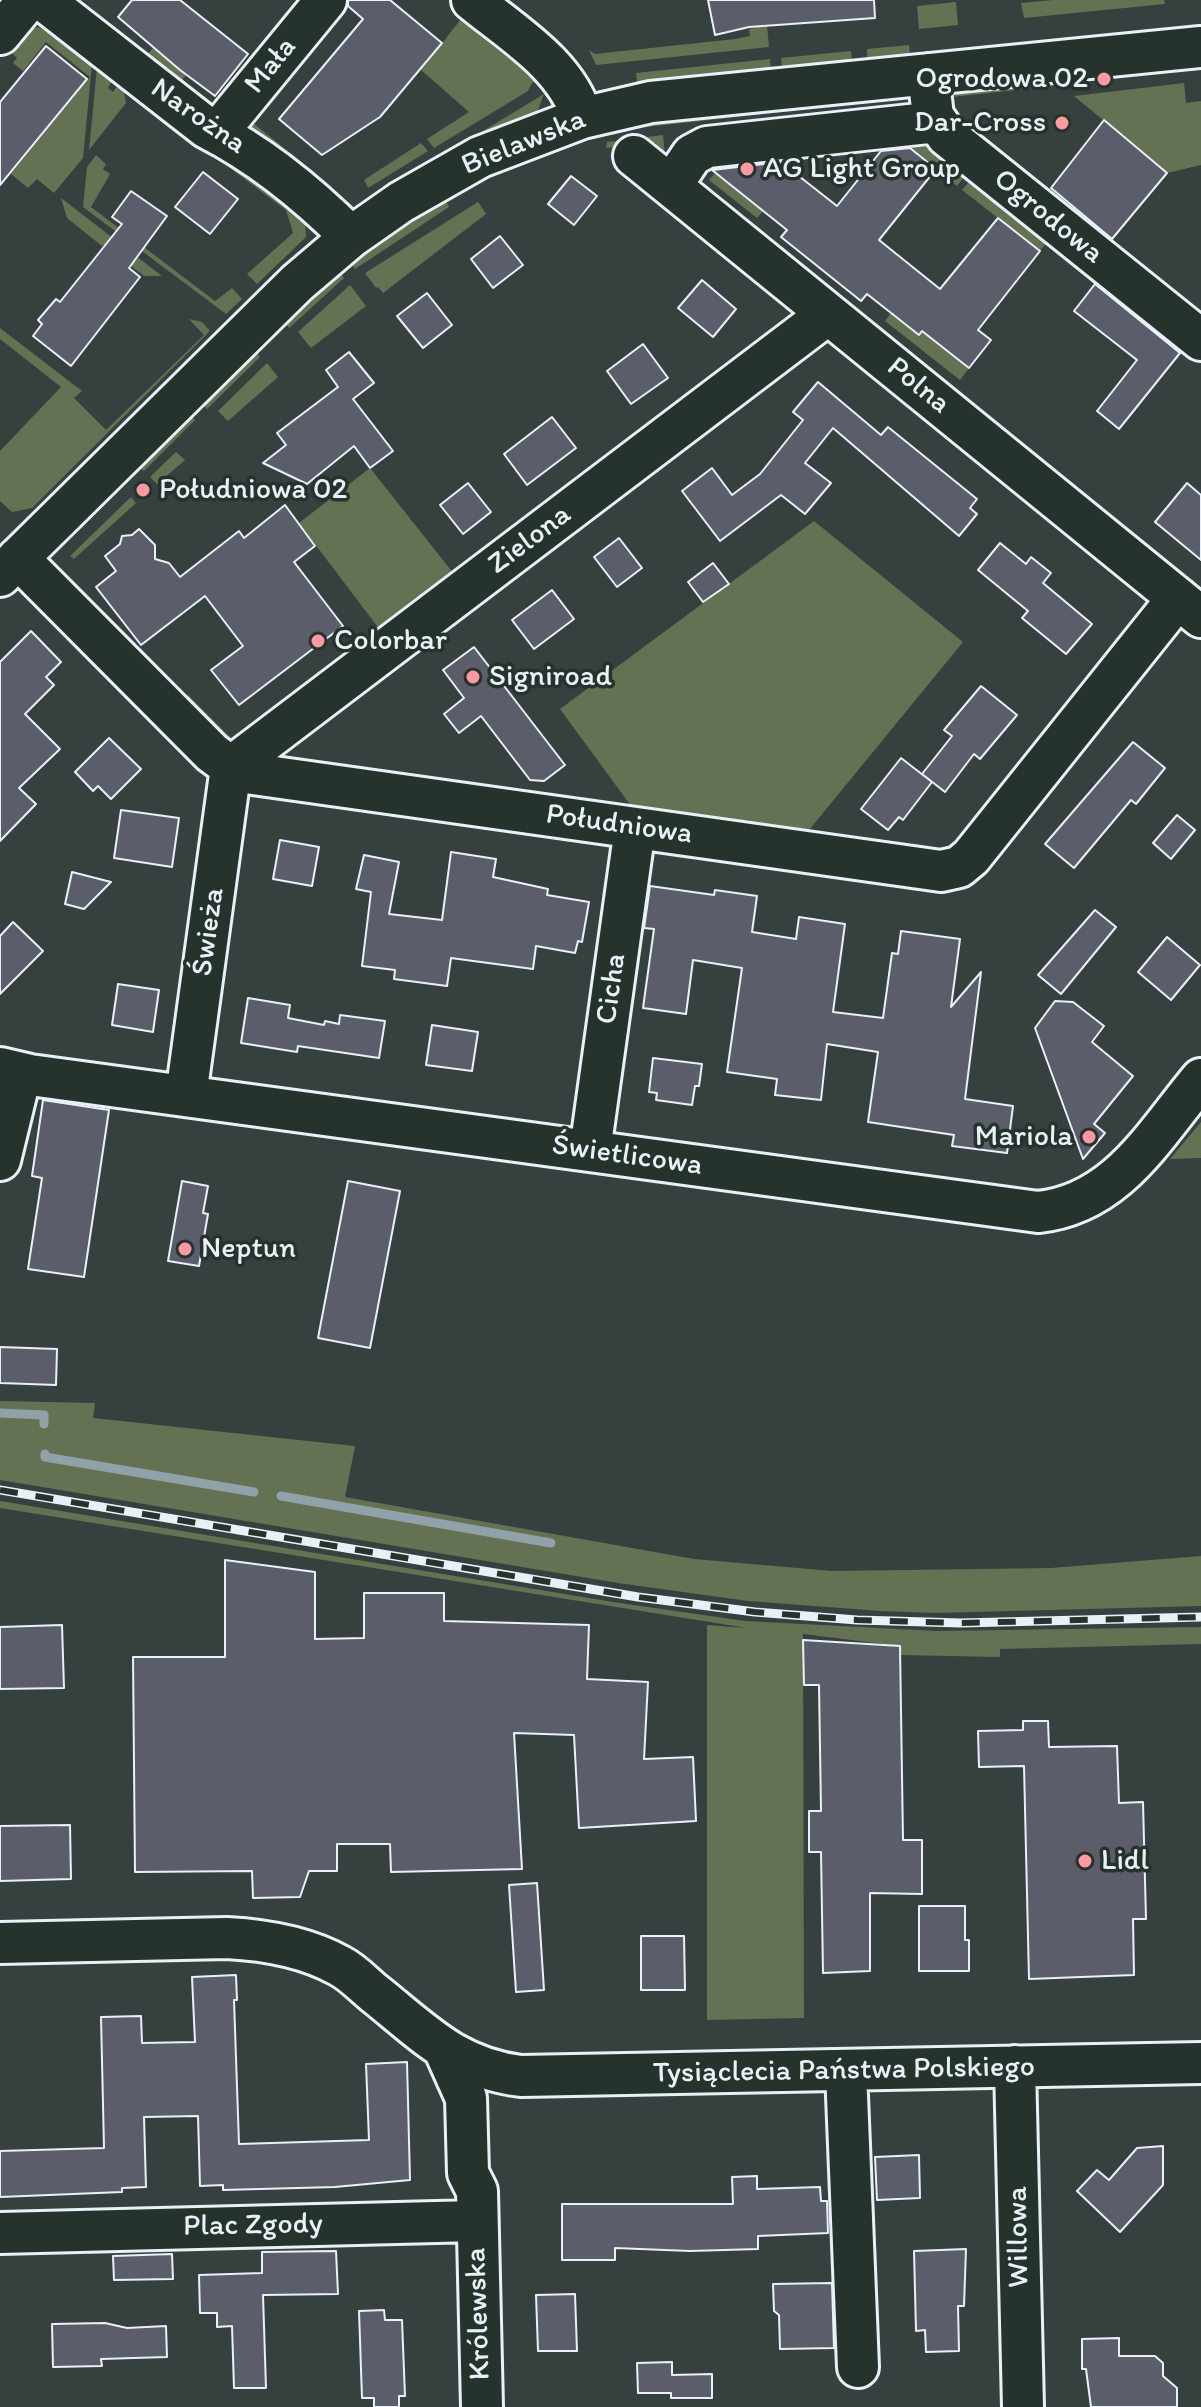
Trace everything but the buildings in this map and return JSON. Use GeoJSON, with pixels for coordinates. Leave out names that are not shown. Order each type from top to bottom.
{"type":"FeatureCollection","features":[{"type":"Feature","properties":{"kind":"street"},"geometry":{"type":"LineString","coordinates":[[0,34],[28,0]]}},
{"type":"Feature","properties":{"kind":"street","name":"Narożna"},"geometry":{"type":"LineString","coordinates":[[43,0],[320,207],[351,237]]}},
{"type":"Feature","properties":{"kind":"street","name":"Mała"},"geometry":{"type":"LineString","coordinates":[[217,133],[326,0]]}},
{"type":"Feature","properties":{"kind":"street"},"geometry":{"type":"LineString","coordinates":[[472,0],[559,74],[573,93],[582,118]]}},
{"type":"Feature","properties":{"kind":"street","name":"Bielawska"},"geometry":{"type":"LineString","coordinates":[[9,567],[297,283],[351,237],[401,202],[460,167],[525,138],[582,118],[651,102],[1201,47]]}},
{"type":"Feature","properties":{"kind":"street"},"geometry":{"type":"LineString","coordinates":[[671,186],[692,155],[707,147],[937,122],[932,110],[928,74]]}},
{"type":"Feature","properties":{"kind":"street","name":"Ogrodowa"},"geometry":{"type":"LineString","coordinates":[[937,122],[953,141],[1201,340]]}},
{"type":"Feature","properties":{"kind":"street","name":"Polna"},"geometry":{"type":"LineString","coordinates":[[634,156],[1190,608]]}},
{"type":"Feature","properties":{"kind":"street","name":"Zielona"},"geometry":{"type":"LineString","coordinates":[[231,767],[828,314]]}},
{"type":"Feature","properties":{"kind":"street","name":"Południowa"},"geometry":{"type":"LineString","coordinates":[[9,567],[231,767],[267,776],[941,871],[959,867],[971,857],[1190,608]]}},
{"type":"Feature","properties":{"kind":"street","name":"Świeża"},"geometry":{"type":"LineString","coordinates":[[186,1096],[231,767]]}},
{"type":"Feature","properties":{"kind":"street","name":"Cicha"},"geometry":{"type":"LineString","coordinates":[[590,1151],[635,828]]}},
{"type":"Feature","properties":{"kind":"street"},"geometry":{"type":"LineString","coordinates":[[0,1160],[10,1071]]}},
{"type":"Feature","properties":{"kind":"street","name":"Świetlicowa"},"geometry":{"type":"LineString","coordinates":[[10,1071],[1022,1211],[1054,1210],[1089,1198],[1119,1176],[1201,1079]]}},
{"type":"Feature","properties":{"kind":"street"},"geometry":{"type":"LineString","coordinates":[[0,1943],[258,1940],[291,1947],[341,1966],[445,2051],[467,2063],[496,2072],[488,2175],[476,2206]]}},
{"type":"Feature","properties":{"kind":"street"},"geometry":{"type":"LineString","coordinates":[[445,2051],[466,2098],[468,2173],[476,2206]]}},
{"type":"Feature","properties":{"kind":"street","name":"Tysiąclecia Państwa Polskiego"},"geometry":{"type":"LineString","coordinates":[[496,2072],[552,2077],[1201,2063]]}},
{"type":"Feature","properties":{"kind":"street","name":"Willowa"},"geometry":{"type":"LineString","coordinates":[[1015,2066],[1023,2407]]}},
{"type":"Feature","properties":{"kind":"street"},"geometry":{"type":"LineString","coordinates":[[846,2071],[858,2367]]}},
{"type":"Feature","properties":{"kind":"street","name":"Plac Zgody"},"geometry":{"type":"LineString","coordinates":[[0,2233],[476,2206]]}},
{"type":"Feature","properties":{"kind":"street","name":"Królewska"},"geometry":{"type":"LineString","coordinates":[[476,2206],[482,2407]]}},
{"type":"Feature","properties":{"kind":"green space"},"geometry":{"type":"Polygon","coordinates":[[[1164,0],[1165,4],[1024,18],[1021,3],[1164,0]]]}},
{"type":"Feature","properties":{"kind":"green space"},"geometry":{"type":"Polygon","coordinates":[[[956,2],[958,25],[919,29],[917,6],[956,2]]]}},
{"type":"Feature","properties":{"kind":"green space"},"geometry":{"type":"Polygon","coordinates":[[[465,14],[540,79],[532,83],[528,91],[434,148],[427,139],[469,112],[421,70],[465,14]]]}},
{"type":"Feature","properties":{"kind":"green space"},"geometry":{"type":"Polygon","coordinates":[[[767,25],[769,47],[596,65],[589,50],[595,54],[735,39],[750,36],[749,29],[767,25]]]}},
{"type":"Feature","properties":{"kind":"green space"},"geometry":{"type":"Polygon","coordinates":[[[37,27],[49,30],[92,64],[83,158],[54,193],[37,179],[28,188],[11,174],[90,77],[46,42],[23,71],[13,63],[17,58],[12,53],[37,27]]]}},
{"type":"Feature","properties":{"kind":"green space"},"geometry":{"type":"Polygon","coordinates":[[[909,45],[910,56],[867,61],[867,49],[909,45]]]}},
{"type":"Feature","properties":{"kind":"green space"},"geometry":{"type":"Polygon","coordinates":[[[153,48],[186,75],[181,81],[148,54],[153,48]]]}},
{"type":"Feature","properties":{"kind":"green space"},"geometry":{"type":"Polygon","coordinates":[[[851,51],[852,62],[782,69],[781,58],[851,51]]]}},
{"type":"Feature","properties":{"kind":"green space"},"geometry":{"type":"Polygon","coordinates":[[[770,59],[771,71],[641,85],[637,82],[636,73],[770,59]]]}},
{"type":"Feature","properties":{"kind":"green space"},"geometry":{"type":"Polygon","coordinates":[[[97,67],[113,80],[108,88],[113,92],[117,86],[124,92],[126,103],[89,150],[97,67]]]}},
{"type":"Feature","properties":{"kind":"green space"},"geometry":{"type":"Polygon","coordinates":[[[1062,77],[1063,85],[943,98],[945,88],[1062,77]]]}},
{"type":"Feature","properties":{"kind":"green space"},"geometry":{"type":"Polygon","coordinates":[[[1184,83],[1186,103],[1201,101],[1201,165],[1167,173],[1074,96],[1184,83]]]}},
{"type":"Feature","properties":{"kind":"green space"},"geometry":{"type":"Polygon","coordinates":[[[269,85],[281,90],[253,123],[315,173],[313,176],[242,122],[269,85]]]}},
{"type":"Feature","properties":{"kind":"green space"},"geometry":{"type":"Polygon","coordinates":[[[915,91],[914,100],[907,98],[646,127],[645,120],[915,91]]]}},
{"type":"Feature","properties":{"kind":"green space"},"geometry":{"type":"Polygon","coordinates":[[[544,94],[538,110],[531,116],[475,140],[473,137],[544,94]]]}},
{"type":"Feature","properties":{"kind":"green space"},"geometry":{"type":"Polygon","coordinates":[[[915,132],[967,173],[957,186],[894,135],[915,132]]]}},
{"type":"Feature","properties":{"kind":"green space"},"geometry":{"type":"Polygon","coordinates":[[[663,135],[665,155],[677,165],[659,157],[656,143],[606,148],[607,142],[663,135]]]}},
{"type":"Feature","properties":{"kind":"green space"},"geometry":{"type":"Polygon","coordinates":[[[421,143],[428,151],[368,188],[364,180],[421,143]]]}},
{"type":"Feature","properties":{"kind":"green space"},"geometry":{"type":"Polygon","coordinates":[[[198,144],[226,158],[305,217],[306,237],[257,284],[247,274],[293,233],[286,210],[198,144]]]}},
{"type":"Feature","properties":{"kind":"green space"},"geometry":{"type":"Polygon","coordinates":[[[96,155],[106,164],[103,169],[110,174],[91,207],[215,301],[232,288],[242,299],[226,314],[83,207],[87,167],[96,155]]]}},
{"type":"Feature","properties":{"kind":"green space"},"geometry":{"type":"Polygon","coordinates":[[[715,173],[763,211],[757,218],[709,180],[715,173]]]}},
{"type":"Feature","properties":{"kind":"green space"},"geometry":{"type":"Polygon","coordinates":[[[973,177],[1048,241],[1040,251],[962,190],[973,177]]]}},
{"type":"Feature","properties":{"kind":"green space"},"geometry":{"type":"Polygon","coordinates":[[[444,196],[449,207],[355,269],[353,257],[444,196]]]}},
{"type":"Feature","properties":{"kind":"green space"},"geometry":{"type":"Polygon","coordinates":[[[61,198],[162,276],[144,276],[102,246],[67,218],[61,198]]]}},
{"type":"Feature","properties":{"kind":"green space"},"geometry":{"type":"Polygon","coordinates":[[[478,202],[486,214],[383,293],[365,273],[478,202]]]}},
{"type":"Feature","properties":{"kind":"green space"},"geometry":{"type":"Polygon","coordinates":[[[333,272],[340,273],[344,278],[289,328],[283,319],[333,272]]]}},
{"type":"Feature","properties":{"kind":"green space"},"geometry":{"type":"Polygon","coordinates":[[[350,285],[366,306],[311,348],[298,332],[350,285]]]}},
{"type":"Feature","properties":{"kind":"green space"},"geometry":{"type":"Polygon","coordinates":[[[891,313],[919,335],[922,331],[969,368],[960,380],[885,321],[891,313]]]}},
{"type":"Feature","properties":{"kind":"green space"},"geometry":{"type":"Polygon","coordinates":[[[189,319],[202,322],[210,331],[32,508],[12,512],[0,501],[0,451],[61,387],[0,339],[0,328],[82,391],[74,398],[106,430],[204,335],[189,319]]]}},
{"type":"Feature","properties":{"kind":"green space"},"geometry":{"type":"Polygon","coordinates":[[[255,351],[260,357],[207,409],[202,404],[255,351]]]}},
{"type":"Feature","properties":{"kind":"green space"},"geometry":{"type":"Polygon","coordinates":[[[267,363],[278,377],[228,421],[218,411],[267,363]]]}},
{"type":"Feature","properties":{"kind":"green space"},"geometry":{"type":"Polygon","coordinates":[[[191,415],[195,420],[144,471],[140,468],[154,447],[191,415]]]}},
{"type":"Feature","properties":{"kind":"green space"},"geometry":{"type":"Polygon","coordinates":[[[176,452],[185,460],[157,484],[150,477],[176,452]]]}},
{"type":"Feature","properties":{"kind":"green space"},"geometry":{"type":"Polygon","coordinates":[[[370,468],[454,574],[380,630],[299,523],[370,468]]]}},
{"type":"Feature","properties":{"kind":"green space"},"geometry":{"type":"Polygon","coordinates":[[[131,497],[136,503],[74,559],[70,556],[131,497]]]}},
{"type":"Feature","properties":{"kind":"green space"},"geometry":{"type":"Polygon","coordinates":[[[814,521],[963,642],[805,835],[634,810],[560,709],[814,521]]]}},
{"type":"Feature","properties":{"kind":"green space"},"geometry":{"type":"Polygon","coordinates":[[[188,695],[234,741],[236,747],[182,701],[188,695]]]}},
{"type":"Feature","properties":{"kind":"green space"},"geometry":{"type":"Polygon","coordinates":[[[1201,1122],[1201,1158],[1170,1159],[1201,1122]]]}},
{"type":"Feature","properties":{"kind":"green space"},"geometry":{"type":"Polygon","coordinates":[[[0,1401],[95,1403],[93,1418],[355,1446],[345,1497],[694,1559],[832,1571],[1051,1568],[1201,1556],[1201,1606],[936,1613],[748,1601],[618,1583],[0,1480],[0,1401]]]}},
{"type":"Feature","properties":{"kind":"green space"},"geometry":{"type":"Polygon","coordinates":[[[0,1501],[745,1621],[936,1631],[1201,1627],[1201,1644],[1000,1649],[1000,1657],[900,1655],[900,1646],[803,1634],[804,2018],[707,2020],[707,1625],[747,1628],[0,1508],[0,1501]]]}},
{"type":"Feature","properties":{"kind":"waterway"},"geometry":{"type":"LineString","coordinates":[[0,1413],[44,1415],[44,1424]]}},
{"type":"Feature","properties":{"kind":"waterway"},"geometry":{"type":"LineString","coordinates":[[45,1454],[45,1457],[254,1492]]}},
{"type":"Feature","properties":{"kind":"waterway"},"geometry":{"type":"LineString","coordinates":[[281,1496],[551,1543]]}},
{"type":"Feature","properties":{"kind":"railway"},"geometry":{"type":"LineString","coordinates":[[0,1490],[638,1597],[755,1612],[857,1620],[961,1623],[1201,1617]]}},
{"type":"Feature","properties":{"kind":"place","name":"Ogrodowa 02"},"geometry":{"type":"Point","coordinates":[1104,79]}},
{"type":"Feature","properties":{"kind":"place","name":"Dar-Cross"},"geometry":{"type":"Point","coordinates":[1062,123]}},
{"type":"Feature","properties":{"kind":"place","name":"AG Light Group"},"geometry":{"type":"Point","coordinates":[747,169]}},
{"type":"Feature","properties":{"kind":"place","name":"Południowa 02"},"geometry":{"type":"Point","coordinates":[143,490]}},
{"type":"Feature","properties":{"kind":"place","name":"Colorbar"},"geometry":{"type":"Point","coordinates":[318,641]}},
{"type":"Feature","properties":{"kind":"place","name":"Signiroad"},"geometry":{"type":"Point","coordinates":[473,677]}},
{"type":"Feature","properties":{"kind":"place","name":"Mariola"},"geometry":{"type":"Point","coordinates":[1089,1137]}},
{"type":"Feature","properties":{"kind":"place","name":"Neptun"},"geometry":{"type":"Point","coordinates":[185,1249]}},
{"type":"Feature","properties":{"kind":"place","name":"Lidl"},"geometry":{"type":"Point","coordinates":[1085,1861]}}]}
